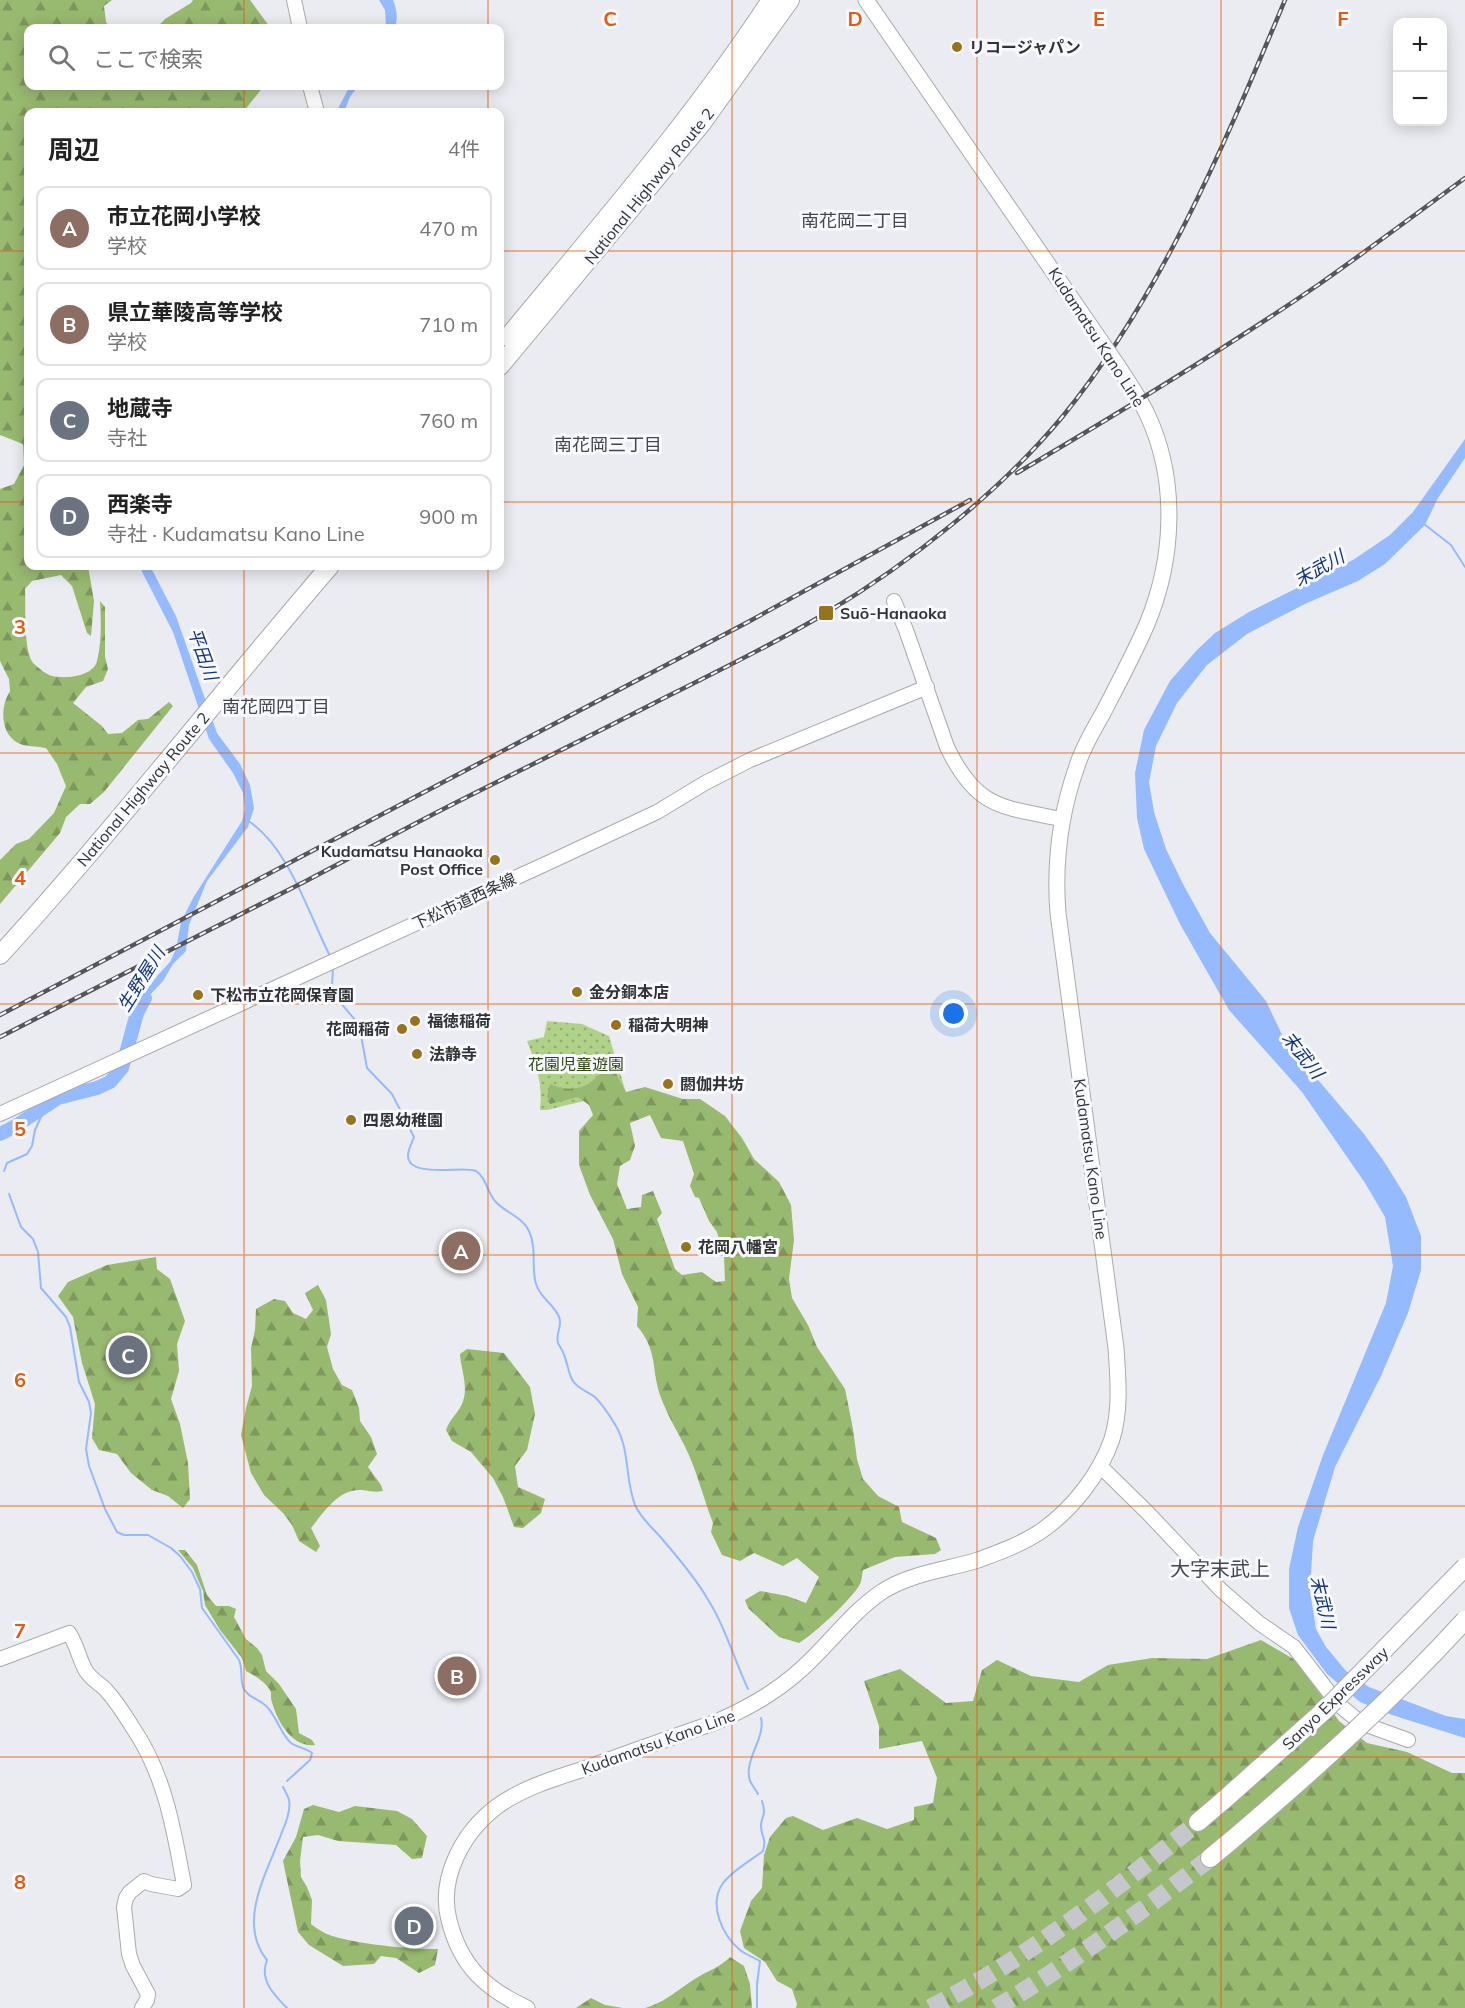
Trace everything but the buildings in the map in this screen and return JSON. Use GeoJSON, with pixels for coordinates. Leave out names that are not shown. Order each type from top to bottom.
{"type":"FeatureCollection","features":[{"type":"Feature","properties":{"kind":"highway","name":"National Highway Route 2"},"geometry":{"type":"LineString","coordinates":[[504,342],[650,165],[718,77],[771,0]]}},
{"type":"Feature","properties":{"kind":"highway","name":"National Highway Route 2"},"geometry":{"type":"LineString","coordinates":[[504,361],[702,123],[790,0]]}},
{"type":"Feature","properties":{"kind":"highway","name":"National Highway Route 2"},"geometry":{"type":"LineString","coordinates":[[0,938],[40,897],[192,721],[311,570]]}},
{"type":"Feature","properties":{"kind":"highway","name":"National Highway Route 2"},"geometry":{"type":"LineString","coordinates":[[215,693],[326,570]]}},
{"type":"Feature","properties":{"kind":"highway","name":"National Highway Route 2"},"geometry":{"type":"LineString","coordinates":[[0,955],[103,839],[192,721]]}},
{"type":"Feature","properties":{"kind":"highway","name":"Sanyo Expressway"},"geometry":{"type":"LineString","coordinates":[[1198,1822],[1327,1708],[1465,1567]]}},
{"type":"Feature","properties":{"kind":"highway"},"geometry":{"type":"LineString","coordinates":[[1210,1858],[1345,1742],[1401,1688],[1465,1620]]}},
{"type":"Feature","properties":{"kind":"main road","name":"Kudamatsu Kano Line"},"geometry":{"type":"LineString","coordinates":[[526,2008],[488,1987],[473,1972],[453,1936],[447,1916],[447,1894],[451,1870],[460,1847],[474,1827],[495,1808],[531,1788],[716,1722],[769,1696],[802,1668],[857,1612],[878,1595],[907,1579],[1007,1550],[1043,1530],[1063,1513],[1085,1488],[1100,1466],[1112,1438],[1118,1407],[1117,1358],[1058,913],[1057,857],[1061,819],[1077,766],[1089,736],[1147,624],[1164,574],[1169,520],[1163,461],[1148,415],[1118,366],[866,0]]}},
{"type":"Feature","properties":{"kind":"street"},"geometry":{"type":"LineString","coordinates":[[294,0],[299,24]]}},
{"type":"Feature","properties":{"kind":"street"},"geometry":{"type":"LineString","coordinates":[[311,90],[316,108]]}},
{"type":"Feature","properties":{"kind":"street"},"geometry":{"type":"LineString","coordinates":[[894,601],[947,747],[967,783],[979,794],[1000,805],[1061,819]]}},
{"type":"Feature","properties":{"kind":"street","name":"下松市道西条線"},"geometry":{"type":"LineString","coordinates":[[0,1114],[657,812],[705,783],[750,760],[927,687]]}},
{"type":"Feature","properties":{"kind":"street"},"geometry":{"type":"LineString","coordinates":[[1100,1466],[1221,1590],[1259,1623],[1294,1647],[1338,1704],[1361,1723],[1407,1740]]}},
{"type":"Feature","properties":{"kind":"street"},"geometry":{"type":"LineString","coordinates":[[0,1659],[69,1633],[87,1672],[112,1698],[141,1741],[154,1767],[168,1804],[184,1885],[178,1889],[144,1881],[126,1898],[124,1907],[129,1954],[148,1994],[142,2008]]}},
{"type":"Feature","properties":{"kind":"green space"},"geometry":{"type":"Polygon","coordinates":[[[0,0],[112,0],[104,6],[108,24],[24,24],[24,90],[261,90],[246,108],[24,108],[24,465],[23,444],[0,435],[0,0]]]}},
{"type":"Feature","properties":{"kind":"green space"},"geometry":{"type":"Polygon","coordinates":[[[193,0],[250,0],[267,24],[160,24],[193,0]]]}},
{"type":"Feature","properties":{"kind":"green space"},"geometry":{"type":"Polygon","coordinates":[[[24,465],[24,570],[89,570],[94,601],[91,636],[87,633],[72,586],[61,575],[32,581],[25,589],[28,648],[33,663],[42,671],[58,677],[78,676],[90,671],[97,661],[100,646],[100,601],[105,607],[105,657],[108,669],[103,681],[86,687],[73,703],[102,726],[108,734],[122,733],[138,720],[148,719],[169,702],[173,706],[104,792],[90,804],[80,804],[66,817],[60,833],[0,904],[0,860],[16,844],[29,839],[54,813],[66,786],[57,764],[46,748],[18,743],[12,739],[5,726],[4,704],[10,691],[9,679],[0,661],[0,489],[14,484],[24,465]]]}},
{"type":"Feature","properties":{"kind":"green space","name":"花園児童遊園"},"geometry":{"type":"Polygon","coordinates":[[[547,1021],[582,1024],[609,1036],[627,1096],[593,1107],[584,1101],[540,1110],[538,1074],[527,1041],[544,1037],[547,1021]]]}},
{"type":"Feature","properties":{"kind":"green space"},"geometry":{"type":"Polygon","coordinates":[[[605,1066],[612,1066],[626,1092],[645,1087],[683,1099],[700,1099],[725,1116],[754,1159],[779,1182],[791,1205],[794,1240],[789,1279],[792,1298],[808,1325],[817,1347],[845,1389],[857,1459],[863,1479],[878,1496],[899,1507],[902,1522],[936,1538],[941,1550],[935,1554],[895,1557],[863,1570],[860,1584],[850,1598],[799,1643],[779,1637],[748,1608],[745,1600],[760,1591],[787,1596],[806,1603],[819,1577],[797,1558],[783,1566],[754,1553],[740,1561],[722,1555],[711,1532],[713,1523],[692,1461],[660,1395],[651,1351],[637,1326],[638,1307],[622,1274],[613,1239],[590,1195],[579,1165],[579,1131],[593,1115],[589,1105],[578,1097],[550,1104],[547,1096],[550,1084],[566,1088],[581,1087],[600,1074],[605,1066]],[[650,1115],[630,1123],[635,1146],[630,1160],[620,1166],[617,1184],[627,1209],[641,1207],[642,1195],[653,1191],[662,1213],[657,1219],[675,1269],[682,1275],[702,1272],[716,1282],[725,1281],[724,1256],[717,1232],[690,1186],[694,1174],[683,1141],[661,1138],[650,1115]]]}},
{"type":"Feature","properties":{"kind":"green space"},"geometry":{"type":"Polygon","coordinates":[[[156,1257],[157,1269],[170,1279],[185,1321],[177,1344],[179,1371],[171,1399],[180,1424],[188,1463],[190,1499],[183,1508],[168,1496],[152,1490],[131,1473],[117,1454],[99,1450],[92,1438],[95,1404],[82,1363],[73,1317],[58,1296],[68,1282],[107,1265],[156,1257]]]}},
{"type":"Feature","properties":{"kind":"green space"},"geometry":{"type":"Polygon","coordinates":[[[318,1285],[326,1300],[331,1334],[327,1347],[333,1369],[342,1385],[352,1390],[359,1408],[360,1421],[371,1437],[377,1454],[368,1467],[383,1491],[351,1491],[332,1503],[311,1528],[320,1546],[316,1552],[299,1541],[292,1525],[283,1513],[264,1495],[251,1473],[241,1435],[252,1386],[251,1348],[256,1309],[274,1299],[285,1301],[293,1313],[306,1319],[313,1310],[305,1293],[318,1285]]]}},
{"type":"Feature","properties":{"kind":"green space"},"geometry":{"type":"Polygon","coordinates":[[[467,1349],[504,1353],[530,1387],[535,1414],[527,1450],[515,1466],[518,1487],[545,1499],[541,1513],[523,1528],[514,1527],[493,1478],[471,1452],[452,1441],[446,1430],[464,1400],[465,1387],[460,1354],[467,1349]]]}},
{"type":"Feature","properties":{"kind":"green space"},"geometry":{"type":"Polygon","coordinates":[[[178,1550],[185,1550],[197,1565],[207,1595],[216,1606],[229,1606],[236,1609],[234,1617],[246,1639],[262,1655],[266,1671],[279,1684],[296,1709],[299,1733],[312,1740],[315,1745],[299,1742],[282,1725],[269,1688],[246,1671],[242,1658],[220,1630],[205,1605],[203,1591],[193,1568],[178,1550]]]}},
{"type":"Feature","properties":{"kind":"green space"},"geometry":{"type":"Polygon","coordinates":[[[1261,1640],[1297,1661],[1339,1721],[1367,1743],[1407,1752],[1452,1773],[1465,1773],[1465,2008],[796,2008],[797,2004],[792,1989],[777,1981],[765,1962],[744,1948],[740,1931],[751,1901],[762,1888],[764,1855],[770,1837],[786,1818],[793,1816],[823,1830],[857,1818],[887,1829],[914,1820],[914,1807],[933,1803],[937,1778],[922,1741],[879,1749],[879,1726],[864,1681],[900,1669],[946,1703],[973,1701],[982,1670],[997,1660],[1031,1676],[1079,1682],[1108,1665],[1152,1658],[1207,1659],[1261,1640]]]}},
{"type":"Feature","properties":{"kind":"green space"},"geometry":{"type":"Polygon","coordinates":[[[313,1805],[339,1812],[355,1806],[397,1811],[412,1819],[427,1836],[422,1858],[412,1859],[396,1845],[338,1841],[318,1835],[303,1837],[301,1877],[312,1900],[311,1924],[332,1936],[361,1942],[396,1947],[438,1949],[435,1965],[419,1973],[396,1958],[381,1956],[374,1964],[343,1966],[309,1945],[298,1932],[283,1861],[296,1837],[304,1809],[313,1805]]]}},
{"type":"Feature","properties":{"kind":"green space"},"geometry":{"type":"Polygon","coordinates":[[[730,1957],[744,1966],[750,1984],[752,2008],[645,2008],[667,1998],[730,1957]]]}},
{"type":"Feature","properties":{"kind":"green space"},"geometry":{"type":"Polygon","coordinates":[[[591,1998],[605,2005],[623,2008],[576,2008],[591,1998]]]}},
{"type":"Feature","properties":{"kind":"water"},"geometry":{"type":"Polygon","coordinates":[[[379,0],[393,0],[397,14],[396,24],[386,24],[385,10],[379,0]]]}},
{"type":"Feature","properties":{"kind":"water"},"geometry":{"type":"Polygon","coordinates":[[[348,90],[355,90],[346,108],[338,108],[348,90]]]}},
{"type":"Feature","properties":{"kind":"water"},"geometry":{"type":"Polygon","coordinates":[[[1465,439],[1465,458],[1438,498],[1425,525],[1385,564],[1358,581],[1307,603],[1247,634],[1207,665],[1177,703],[1156,746],[1149,782],[1154,812],[1166,849],[1210,933],[1266,1001],[1285,1041],[1364,1134],[1385,1163],[1406,1197],[1421,1236],[1421,1270],[1408,1313],[1381,1376],[1335,1467],[1313,1541],[1310,1591],[1316,1629],[1326,1647],[1346,1671],[1369,1687],[1446,1716],[1465,1719],[1465,1738],[1392,1715],[1360,1702],[1327,1674],[1298,1635],[1289,1608],[1289,1569],[1298,1527],[1323,1455],[1386,1303],[1393,1266],[1385,1217],[1365,1183],[1302,1092],[1229,1010],[1180,924],[1144,849],[1137,818],[1135,773],[1144,730],[1170,681],[1197,650],[1215,633],[1249,612],[1353,560],[1390,535],[1413,512],[1465,439]]]}},
{"type":"Feature","properties":{"kind":"water"},"geometry":{"type":"Polygon","coordinates":[[[141,570],[152,570],[176,616],[217,733],[240,764],[250,785],[254,808],[248,827],[207,881],[189,925],[186,951],[173,964],[163,981],[137,1013],[140,999],[170,962],[176,949],[181,922],[193,898],[242,821],[245,809],[243,793],[233,773],[209,739],[173,632],[141,570]]]}},
{"type":"Feature","properties":{"kind":"waterway"},"geometry":{"type":"LineString","coordinates":[[1424,524],[1451,545],[1465,567]]}},
{"type":"Feature","properties":{"kind":"waterway"},"geometry":{"type":"LineString","coordinates":[[247,820],[261,831],[285,863],[305,900],[329,954]]}},
{"type":"Feature","properties":{"kind":"waterway"},"geometry":{"type":"LineString","coordinates":[[333,968],[334,995],[356,1021],[360,1030],[367,1068],[392,1094],[414,1137],[408,1154],[410,1162],[416,1167],[426,1169],[476,1171],[482,1177],[495,1201],[518,1218],[529,1231],[533,1244],[536,1284],[559,1317],[558,1343],[570,1374],[578,1386],[595,1397],[604,1407],[616,1426],[626,1455],[635,1505],[702,1590],[719,1620],[748,1689]]}},
{"type":"Feature","properties":{"kind":"waterway","name":"生野屋川"},"geometry":{"type":"LineString","coordinates":[[0,1134],[58,1098],[97,1088],[110,1082],[122,1068],[137,1013],[145,998]]}},
{"type":"Feature","properties":{"kind":"waterway"},"geometry":{"type":"LineString","coordinates":[[4,1171],[7,1163],[27,1154],[46,1106]]}},
{"type":"Feature","properties":{"kind":"waterway"},"geometry":{"type":"LineString","coordinates":[[9,1194],[21,1227],[33,1239],[38,1252],[41,1288],[66,1317],[70,1327],[79,1382],[89,1402],[91,1413],[86,1449],[89,1466],[105,1509],[117,1532],[124,1535],[148,1535],[171,1548],[192,1572],[200,1589],[202,1608],[239,1660],[245,1691],[268,1708],[291,1743],[312,1753],[310,1760],[287,1781]]}},
{"type":"Feature","properties":{"kind":"waterway"},"geometry":{"type":"LineString","coordinates":[[758,1794],[750,1781],[749,1765],[762,1726],[761,1718]]}},
{"type":"Feature","properties":{"kind":"waterway"},"geometry":{"type":"LineString","coordinates":[[283,1787],[289,1800],[289,1812],[258,1896],[254,1913],[254,1929],[258,1945],[267,1960],[266,1981],[287,2008]]}},
{"type":"Feature","properties":{"kind":"waterway"},"geometry":{"type":"LineString","coordinates":[[757,2008],[760,1961],[733,1944],[719,1919],[717,1900],[719,1891],[727,1878],[763,1851],[761,1822],[764,1810],[762,1801]]}},
{"type":"Feature","properties":{"kind":"tunnel"},"geometry":{"type":"LineString","coordinates":[[930,2008],[1001,1968],[1069,1922],[1198,1822]]}},
{"type":"Feature","properties":{"kind":"tunnel"},"geometry":{"type":"LineString","coordinates":[[996,2008],[1105,1936],[1210,1858]]}},
{"type":"Feature","properties":{"kind":"railway"},"geometry":{"type":"LineString","coordinates":[[0,1037],[787,635],[890,572],[953,524],[1012,471],[1063,416],[1099,369],[1131,320],[1189,216],[1239,109],[1285,0]]}},
{"type":"Feature","properties":{"kind":"railway"},"geometry":{"type":"LineString","coordinates":[[1017,473],[1169,382],[1281,310],[1465,178]]}},
{"type":"Feature","properties":{"kind":"railway"},"geometry":{"type":"LineString","coordinates":[[0,1015],[748,622],[970,500]]}},
{"type":"Feature","properties":{"kind":"place","name":"リコージャパン"},"geometry":{"type":"Point","coordinates":[957,47]}},
{"type":"Feature","properties":{"kind":"place","name":"Suō-Hanaoka"},"geometry":{"type":"Point","coordinates":[826,613]}},
{"type":"Feature","properties":{"kind":"place","name":"Kudamatsu Hanaoka Post Office"},"geometry":{"type":"Point","coordinates":[495,860]}},
{"type":"Feature","properties":{"kind":"place","name":"金分銅本店"},"geometry":{"type":"Point","coordinates":[577,992]}},
{"type":"Feature","properties":{"kind":"place","name":"下松市立花岡保育園"},"geometry":{"type":"Point","coordinates":[198,995]}},
{"type":"Feature","properties":{"kind":"place","name":"福徳稲荷"},"geometry":{"type":"Point","coordinates":[415,1021]}},
{"type":"Feature","properties":{"kind":"place","name":"稲荷大明神"},"geometry":{"type":"Point","coordinates":[616,1025]}},
{"type":"Feature","properties":{"kind":"place","name":"花岡稲荷"},"geometry":{"type":"Point","coordinates":[402,1029]}},
{"type":"Feature","properties":{"kind":"place","name":"法静寺"},"geometry":{"type":"Point","coordinates":[417,1054]}},
{"type":"Feature","properties":{"kind":"place","name":"閼伽井坊"},"geometry":{"type":"Point","coordinates":[668,1084]}},
{"type":"Feature","properties":{"kind":"place","name":"四恩幼稚園"},"geometry":{"type":"Point","coordinates":[351,1120]}},
{"type":"Feature","properties":{"kind":"place","name":"花岡八幡宮"},"geometry":{"type":"Point","coordinates":[686,1247]}},
{"type":"Feature","properties":{"kind":"place","name":"市立花岡小学校"},"geometry":{"type":"Point","coordinates":[461,1251]}},
{"type":"Feature","properties":{"kind":"place","name":"地蔵寺"},"geometry":{"type":"Point","coordinates":[128,1355]}},
{"type":"Feature","properties":{"kind":"place","name":"県立華陵高等学校"},"geometry":{"type":"Point","coordinates":[457,1676]}},
{"type":"Feature","properties":{"kind":"place","name":"西楽寺"},"geometry":{"type":"Point","coordinates":[414,1926]}},
{"type":"Feature","properties":{"kind":"district","name":"南花岡二丁目"},"geometry":{"type":"Point","coordinates":[855,220]}},
{"type":"Feature","properties":{"kind":"district","name":"南花岡三丁目"},"geometry":{"type":"Point","coordinates":[608,444]}},
{"type":"Feature","properties":{"kind":"district","name":"南花岡四丁目"},"geometry":{"type":"Point","coordinates":[276,706]}},
{"type":"Feature","properties":{"kind":"district","name":"大字末武上"},"geometry":{"type":"Point","coordinates":[1220,1568]}},
{"type":"Feature","properties":{"kind":"water label","name":"末武川"},"geometry":{"type":"Point","coordinates":[1319,568]}},
{"type":"Feature","properties":{"kind":"water label","name":"平田川"},"geometry":{"type":"Point","coordinates":[203,654]}},
{"type":"Feature","properties":{"kind":"water label","name":"末武川"},"geometry":{"type":"Point","coordinates":[1303,1055]}},
{"type":"Feature","properties":{"kind":"water label","name":"末武川"},"geometry":{"type":"Point","coordinates":[1323,1602]}}]}
